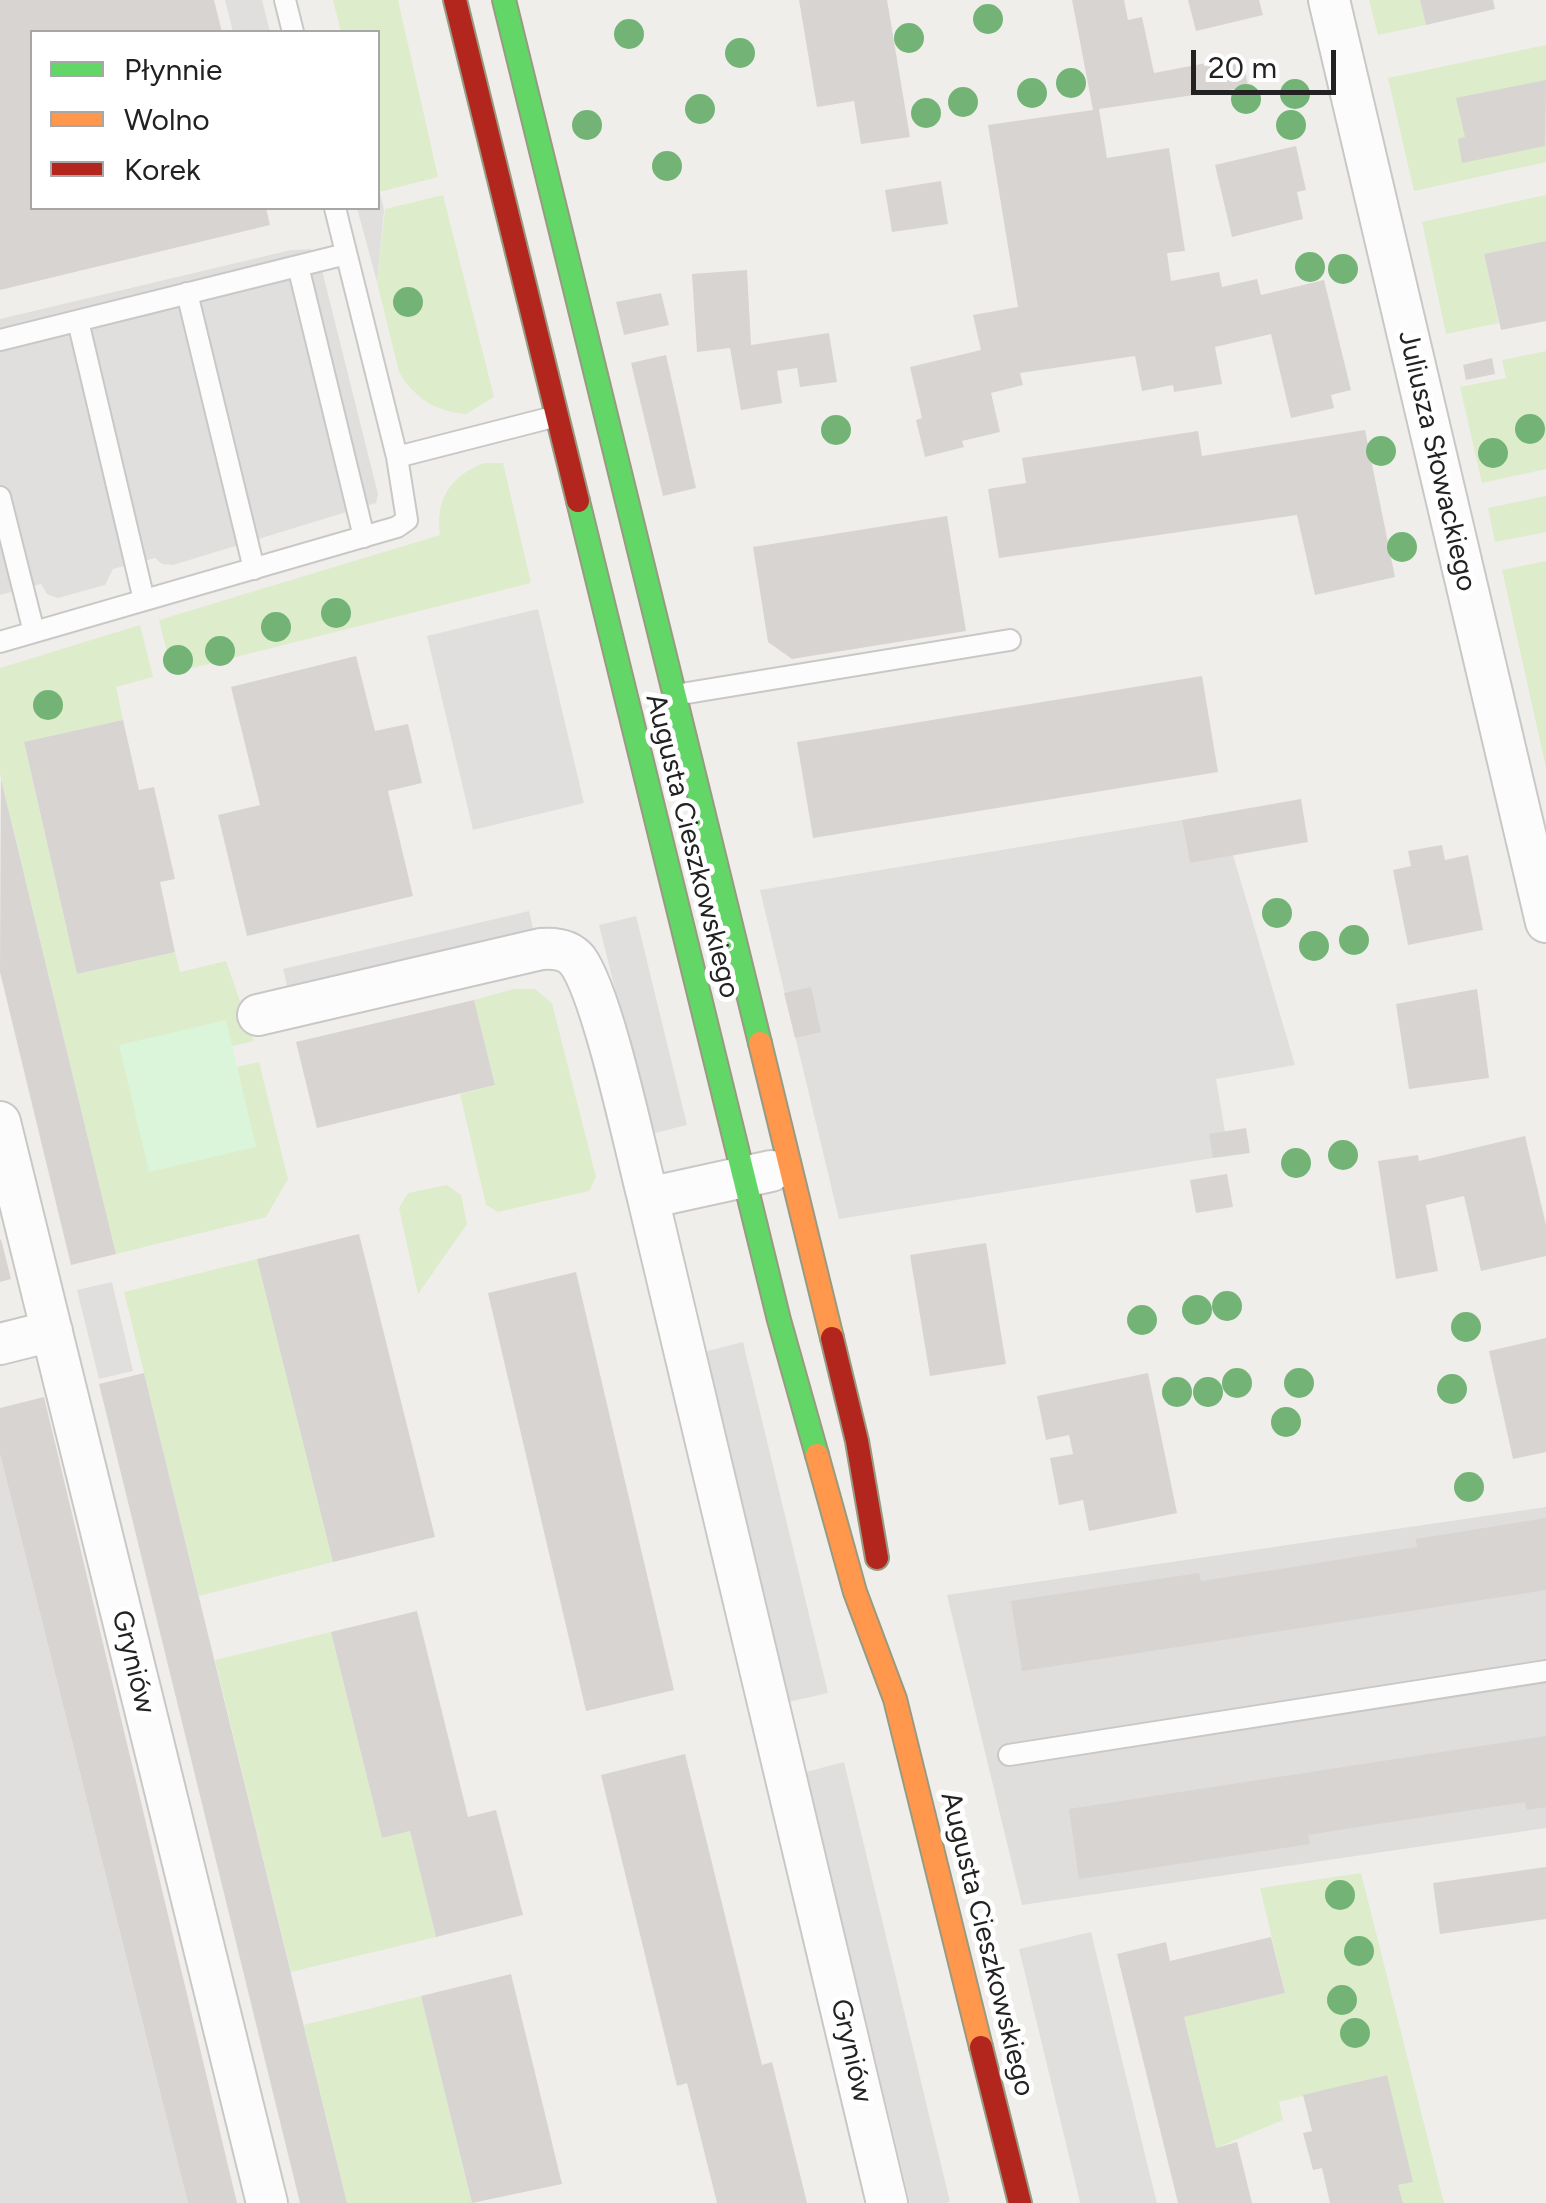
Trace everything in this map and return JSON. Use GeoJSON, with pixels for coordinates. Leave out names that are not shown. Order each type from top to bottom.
{"type":"FeatureCollection","features":[{"type":"Feature","properties":{"kind":"street","name":"Augusta Cieszkowskiego"},"geometry":{"type":"LineString","coordinates":[[455,0],[579,410],[674,695],[857,1441],[883,1592],[895,1700]]}},
{"type":"Feature","properties":{"kind":"street","name":"Augusta Cieszkowskiego"},"geometry":{"type":"LineString","coordinates":[[504,0],[579,410],[743,1177],[855,1592],[895,1700],[1020,2203]]}},
{"type":"Feature","properties":{"kind":"street","name":"Juliusza Słowackiego"},"geometry":{"type":"LineString","coordinates":[[1330,0],[1546,922]]}},
{"type":"Feature","properties":{"kind":"street","name":"Gryniów"},"geometry":{"type":"LineString","coordinates":[[258,1015],[541,948],[564,951],[577,960],[595,1001],[648,1198],[887,2203]]}},
{"type":"Feature","properties":{"kind":"street","name":"Gryniów"},"geometry":{"type":"LineString","coordinates":[[0,1122],[266,2203]]}},
{"type":"Feature","properties":{"kind":"street"},"geometry":{"type":"LineString","coordinates":[[648,1198],[789,1168]]}},
{"type":"Feature","properties":{"kind":"street"},"geometry":{"type":"LineString","coordinates":[[0,1344],[52,1331]]}},
{"type":"Feature","properties":{"kind":"lane"},"geometry":{"type":"LineString","coordinates":[[285,0],[292,30]]}},
{"type":"Feature","properties":{"kind":"lane"},"geometry":{"type":"LineString","coordinates":[[0,642],[364,537],[406,520],[397,457],[335,210]]}},
{"type":"Feature","properties":{"kind":"lane"},"geometry":{"type":"LineString","coordinates":[[0,340],[346,254]]}},
{"type":"Feature","properties":{"kind":"lane"},"geometry":{"type":"LineString","coordinates":[[298,266],[364,537]]}},
{"type":"Feature","properties":{"kind":"lane"},"geometry":{"type":"LineString","coordinates":[[187,293],[254,569]]}},
{"type":"Feature","properties":{"kind":"lane"},"geometry":{"type":"LineString","coordinates":[[78,320],[144,600]]}},
{"type":"Feature","properties":{"kind":"lane"},"geometry":{"type":"LineString","coordinates":[[397,457],[579,410]]}},
{"type":"Feature","properties":{"kind":"lane"},"geometry":{"type":"LineString","coordinates":[[0,497],[34,632]]}},
{"type":"Feature","properties":{"kind":"lane"},"geometry":{"type":"LineString","coordinates":[[674,695],[1010,640]]}},
{"type":"Feature","properties":{"kind":"lane"},"geometry":{"type":"LineString","coordinates":[[1009,1755],[1546,1671]]}},
{"type":"Feature","properties":{"kind":"shaded area"},"geometry":{"type":"Polygon","coordinates":[[[225,0],[262,0],[270,30],[232,30],[225,0]]]}},
{"type":"Feature","properties":{"kind":"shaded area"},"geometry":{"type":"Polygon","coordinates":[[[380,193],[384,210],[377,282],[358,210],[380,210],[380,193]]]}},
{"type":"Feature","properties":{"kind":"shaded area"},"geometry":{"type":"Polygon","coordinates":[[[311,249],[322,270],[378,494],[376,503],[173,565],[162,564],[155,558],[113,569],[105,585],[58,598],[47,594],[41,584],[0,595],[0,319],[291,250],[311,249]]]}},
{"type":"Feature","properties":{"kind":"shaded area"},"geometry":{"type":"Polygon","coordinates":[[[538,609],[584,803],[473,830],[427,636],[538,609]]]}},
{"type":"Feature","properties":{"kind":"shaded area"},"geometry":{"type":"Polygon","coordinates":[[[1182,820],[1190,863],[1233,855],[1295,1065],[1216,1079],[1225,1132],[1210,1134],[1213,1158],[839,1219],[760,890],[1182,820]]]}},
{"type":"Feature","properties":{"kind":"shaded area"},"geometry":{"type":"Polygon","coordinates":[[[529,911],[535,937],[289,994],[283,969],[529,911]]]}},
{"type":"Feature","properties":{"kind":"shaded area"},"geometry":{"type":"Polygon","coordinates":[[[636,916],[687,1125],[651,1134],[599,925],[636,916]]]}},
{"type":"Feature","properties":{"kind":"shaded area"},"geometry":{"type":"Polygon","coordinates":[[[112,1282],[133,1371],[99,1379],[77,1290],[112,1282]]]}},
{"type":"Feature","properties":{"kind":"shaded area"},"geometry":{"type":"Polygon","coordinates":[[[743,1342],[828,1693],[788,1702],[704,1352],[743,1342]]]}},
{"type":"Feature","properties":{"kind":"shaded area"},"geometry":{"type":"Polygon","coordinates":[[[0,1454],[188,2203],[0,2203],[0,1454]]]}},
{"type":"Feature","properties":{"kind":"shaded area"},"geometry":{"type":"Polygon","coordinates":[[[1546,1507],[1546,1828],[1022,1905],[947,1595],[1546,1507]]]}},
{"type":"Feature","properties":{"kind":"shaded area"},"geometry":{"type":"Polygon","coordinates":[[[844,1762],[950,2202],[910,2203],[806,1772],[844,1762]]]}},
{"type":"Feature","properties":{"kind":"shaded area"},"geometry":{"type":"Polygon","coordinates":[[[1091,1932],[1157,2203],[1080,2203],[1019,1949],[1091,1932]]]}},
{"type":"Feature","properties":{"kind":"green space"},"geometry":{"type":"Polygon","coordinates":[[[333,0],[398,0],[438,177],[380,192],[380,30],[340,30],[333,0]]]}},
{"type":"Feature","properties":{"kind":"green space"},"geometry":{"type":"Polygon","coordinates":[[[1369,0],[1420,0],[1426,25],[1378,35],[1369,0]]]}},
{"type":"Feature","properties":{"kind":"green space"},"geometry":{"type":"Polygon","coordinates":[[[1546,45],[1546,162],[1414,191],[1388,78],[1546,45]]]}},
{"type":"Feature","properties":{"kind":"green space"},"geometry":{"type":"Polygon","coordinates":[[[443,195],[494,397],[466,414],[427,402],[405,381],[399,372],[377,282],[385,209],[443,195]]]}},
{"type":"Feature","properties":{"kind":"green space"},"geometry":{"type":"Polygon","coordinates":[[[1546,195],[1546,241],[1484,254],[1499,323],[1446,334],[1422,222],[1546,195]]]}},
{"type":"Feature","properties":{"kind":"green space"},"geometry":{"type":"Polygon","coordinates":[[[1546,351],[1546,469],[1482,483],[1460,387],[1506,378],[1502,360],[1546,351]]]}},
{"type":"Feature","properties":{"kind":"green space"},"geometry":{"type":"Polygon","coordinates":[[[484,463],[503,463],[531,583],[172,673],[159,620],[440,535],[440,511],[447,491],[462,475],[484,463]]]}},
{"type":"Feature","properties":{"kind":"green space"},"geometry":{"type":"Polygon","coordinates":[[[1546,496],[1546,532],[1495,542],[1488,508],[1546,496]]]}},
{"type":"Feature","properties":{"kind":"green space"},"geometry":{"type":"Polygon","coordinates":[[[1546,561],[1546,768],[1502,570],[1546,561]]]}},
{"type":"Feature","properties":{"kind":"green space"},"geometry":{"type":"Polygon","coordinates":[[[140,625],[153,677],[116,687],[123,720],[24,743],[77,974],[175,952],[180,972],[226,961],[254,1041],[232,1046],[225,1021],[255,1147],[237,1067],[259,1062],[288,1179],[266,1217],[116,1254],[0,774],[0,668],[140,625]]]}},
{"type":"Feature","properties":{"kind":"green space"},"geometry":{"type":"Polygon","coordinates":[[[514,989],[535,989],[552,1003],[596,1177],[589,1191],[498,1212],[486,1205],[460,1094],[495,1085],[474,1000],[514,989]]]}},
{"type":"Feature","properties":{"kind":"green space"},"geometry":{"type":"Polygon","coordinates":[[[226,1020],[256,1147],[149,1172],[119,1045],[226,1020]]]}},
{"type":"Feature","properties":{"kind":"green space"},"geometry":{"type":"Polygon","coordinates":[[[447,1185],[461,1195],[467,1224],[418,1294],[399,1208],[408,1193],[447,1185]]]}},
{"type":"Feature","properties":{"kind":"green space"},"geometry":{"type":"Polygon","coordinates":[[[257,1259],[333,1562],[199,1596],[124,1292],[257,1259]]]}},
{"type":"Feature","properties":{"kind":"green space"},"geometry":{"type":"Polygon","coordinates":[[[331,1632],[382,1838],[410,1831],[436,1937],[291,1972],[215,1660],[331,1632]]]}},
{"type":"Feature","properties":{"kind":"green space"},"geometry":{"type":"Polygon","coordinates":[[[1361,1873],[1444,2203],[1403,2203],[1398,2185],[1412,2182],[1386,2075],[1279,2102],[1283,2120],[1216,2148],[1184,2017],[1285,1993],[1260,1888],[1361,1873]]]}},
{"type":"Feature","properties":{"kind":"green space"},"geometry":{"type":"Polygon","coordinates":[[[421,1996],[472,2203],[347,2203],[304,2025],[421,1996]]]}},
{"type":"Feature","properties":{"kind":"building"},"geometry":{"type":"Polygon","coordinates":[[[0,0],[214,0],[222,30],[30,30],[30,210],[266,210],[270,225],[0,290],[0,0]]]}},
{"type":"Feature","properties":{"kind":"building"},"geometry":{"type":"Polygon","coordinates":[[[799,0],[887,0],[910,137],[861,144],[854,101],[817,107],[799,0]]]}},
{"type":"Feature","properties":{"kind":"building"},"geometry":{"type":"Polygon","coordinates":[[[1072,0],[1124,0],[1128,20],[1142,17],[1154,73],[1243,56],[1248,87],[1099,109],[1107,158],[1169,148],[1185,251],[1167,253],[1171,281],[1219,272],[1222,287],[1257,279],[1261,295],[1324,280],[1351,390],[1331,395],[1334,408],[1291,418],[1271,334],[1215,347],[1222,384],[1174,392],[1173,385],[1142,391],[1135,356],[1020,373],[1023,385],[991,393],[1000,432],[962,441],[964,447],[925,457],[916,420],[922,418],[910,367],[981,350],[973,315],[1018,307],[988,125],[1093,110],[1072,0]]]}},
{"type":"Feature","properties":{"kind":"building"},"geometry":{"type":"Polygon","coordinates":[[[1188,0],[1259,0],[1263,15],[1196,31],[1188,0]]]}},
{"type":"Feature","properties":{"kind":"building"},"geometry":{"type":"Polygon","coordinates":[[[1420,0],[1493,0],[1495,9],[1426,25],[1420,0]]]}},
{"type":"Feature","properties":{"kind":"building"},"geometry":{"type":"Polygon","coordinates":[[[1546,80],[1545,146],[1462,163],[1458,139],[1465,137],[1456,98],[1546,80]]]}},
{"type":"Feature","properties":{"kind":"building"},"geometry":{"type":"Polygon","coordinates":[[[1296,146],[1306,190],[1297,192],[1303,219],[1232,237],[1215,165],[1296,146]]]}},
{"type":"Feature","properties":{"kind":"building"},"geometry":{"type":"Polygon","coordinates":[[[941,181],[948,224],[892,232],[885,190],[941,181]]]}},
{"type":"Feature","properties":{"kind":"building"},"geometry":{"type":"Polygon","coordinates":[[[1546,241],[1546,321],[1501,330],[1484,254],[1546,241]]]}},
{"type":"Feature","properties":{"kind":"building"},"geometry":{"type":"Polygon","coordinates":[[[747,270],[751,345],[829,333],[837,382],[800,387],[797,368],[777,371],[782,403],[741,410],[730,348],[697,352],[692,274],[747,270]]]}},
{"type":"Feature","properties":{"kind":"building"},"geometry":{"type":"Polygon","coordinates":[[[661,293],[669,325],[624,335],[616,302],[661,293]]]}},
{"type":"Feature","properties":{"kind":"building"},"geometry":{"type":"Polygon","coordinates":[[[666,355],[696,488],[663,496],[631,363],[666,355]]]}},
{"type":"Feature","properties":{"kind":"building"},"geometry":{"type":"Polygon","coordinates":[[[1492,358],[1495,374],[1466,380],[1463,365],[1492,358]]]}},
{"type":"Feature","properties":{"kind":"building"},"geometry":{"type":"Polygon","coordinates":[[[1365,430],[1395,577],[1315,595],[1297,515],[999,558],[988,489],[1026,483],[1022,458],[1198,431],[1202,456],[1365,430]]]}},
{"type":"Feature","properties":{"kind":"building"},"geometry":{"type":"Polygon","coordinates":[[[947,516],[966,631],[792,659],[768,642],[753,547],[947,516]]]}},
{"type":"Feature","properties":{"kind":"building"},"geometry":{"type":"Polygon","coordinates":[[[356,656],[375,731],[408,724],[422,783],[388,791],[413,896],[247,936],[218,815],[260,805],[231,687],[356,656]]]}},
{"type":"Feature","properties":{"kind":"building"},"geometry":{"type":"Polygon","coordinates":[[[1202,676],[1218,772],[813,838],[797,742],[1202,676]]]}},
{"type":"Feature","properties":{"kind":"building"},"geometry":{"type":"Polygon","coordinates":[[[123,720],[139,790],[154,787],[175,879],[160,882],[175,952],[77,974],[24,742],[123,720]]]}},
{"type":"Feature","properties":{"kind":"building"},"geometry":{"type":"Polygon","coordinates":[[[1,779],[116,1254],[71,1265],[0,972],[1,779]]]}},
{"type":"Feature","properties":{"kind":"building"},"geometry":{"type":"Polygon","coordinates":[[[1301,799],[1308,842],[1190,863],[1182,820],[1301,799]]]}},
{"type":"Feature","properties":{"kind":"building"},"geometry":{"type":"Polygon","coordinates":[[[1442,845],[1445,860],[1468,855],[1483,930],[1408,945],[1393,870],[1411,866],[1408,851],[1442,845]]]}},
{"type":"Feature","properties":{"kind":"building"},"geometry":{"type":"Polygon","coordinates":[[[811,987],[821,1032],[795,1038],[784,993],[811,987]]]}},
{"type":"Feature","properties":{"kind":"building"},"geometry":{"type":"Polygon","coordinates":[[[1477,989],[1489,1078],[1409,1089],[1396,1004],[1477,989]]]}},
{"type":"Feature","properties":{"kind":"building"},"geometry":{"type":"Polygon","coordinates":[[[474,1000],[495,1085],[317,1128],[296,1042],[474,1000]]]}},
{"type":"Feature","properties":{"kind":"building"},"geometry":{"type":"Polygon","coordinates":[[[1246,1128],[1250,1153],[1213,1158],[1209,1134],[1246,1128]]]}},
{"type":"Feature","properties":{"kind":"building"},"geometry":{"type":"Polygon","coordinates":[[[1525,1136],[1546,1225],[1546,1256],[1481,1271],[1464,1196],[1426,1205],[1438,1271],[1396,1279],[1378,1161],[1418,1155],[1419,1161],[1525,1136]]]}},
{"type":"Feature","properties":{"kind":"building"},"geometry":{"type":"Polygon","coordinates":[[[1227,1174],[1233,1207],[1196,1213],[1190,1180],[1227,1174]]]}},
{"type":"Feature","properties":{"kind":"building"},"geometry":{"type":"Polygon","coordinates":[[[359,1234],[435,1537],[333,1562],[257,1259],[359,1234]]]}},
{"type":"Feature","properties":{"kind":"building"},"geometry":{"type":"Polygon","coordinates":[[[0,1240],[11,1279],[0,1282],[0,1240]]]}},
{"type":"Feature","properties":{"kind":"building"},"geometry":{"type":"Polygon","coordinates":[[[986,1243],[1006,1364],[930,1376],[910,1255],[986,1243]]]}},
{"type":"Feature","properties":{"kind":"building"},"geometry":{"type":"Polygon","coordinates":[[[576,1272],[674,1690],[586,1711],[488,1293],[576,1272]]]}},
{"type":"Feature","properties":{"kind":"building"},"geometry":{"type":"Polygon","coordinates":[[[1546,1338],[1546,1452],[1513,1459],[1489,1351],[1546,1338]]]}},
{"type":"Feature","properties":{"kind":"building"},"geometry":{"type":"Polygon","coordinates":[[[144,1373],[347,2203],[300,2203],[99,1384],[144,1373]]]}},
{"type":"Feature","properties":{"kind":"building"},"geometry":{"type":"Polygon","coordinates":[[[1148,1373],[1177,1513],[1089,1531],[1083,1500],[1059,1505],[1050,1458],[1073,1454],[1069,1435],[1046,1440],[1037,1396],[1148,1373]]]}},
{"type":"Feature","properties":{"kind":"building"},"geometry":{"type":"Polygon","coordinates":[[[44,1397],[237,2203],[188,2203],[0,1454],[0,1408],[44,1397]]]}},
{"type":"Feature","properties":{"kind":"building"},"geometry":{"type":"Polygon","coordinates":[[[1546,1518],[1546,1590],[1022,1671],[1011,1601],[1199,1573],[1201,1581],[1287,1568],[1417,1547],[1416,1539],[1546,1518]]]}},
{"type":"Feature","properties":{"kind":"building"},"geometry":{"type":"Polygon","coordinates":[[[417,1611],[468,1817],[496,1810],[523,1915],[436,1937],[410,1831],[382,1838],[331,1632],[417,1611]]]}},
{"type":"Feature","properties":{"kind":"building"},"geometry":{"type":"Polygon","coordinates":[[[1546,1736],[1546,1807],[1527,1810],[1525,1802],[1351,1828],[1308,1835],[1310,1844],[1079,1879],[1069,1809],[1546,1736]]]}},
{"type":"Feature","properties":{"kind":"building"},"geometry":{"type":"Polygon","coordinates":[[[685,1754],[762,2065],[772,2062],[807,2203],[717,2203],[687,2083],[677,2086],[601,1775],[685,1754]]]}},
{"type":"Feature","properties":{"kind":"building"},"geometry":{"type":"Polygon","coordinates":[[[1546,1867],[1546,1919],[1440,1934],[1433,1883],[1546,1867]]]}},
{"type":"Feature","properties":{"kind":"building"},"geometry":{"type":"Polygon","coordinates":[[[1271,1937],[1285,1993],[1184,2017],[1216,2148],[1237,2142],[1252,2203],[1178,2203],[1117,1954],[1166,1942],[1170,1961],[1271,1937]]]}},
{"type":"Feature","properties":{"kind":"building"},"geometry":{"type":"Polygon","coordinates":[[[511,1974],[562,2184],[472,2203],[421,1996],[511,1974]]]}},
{"type":"Feature","properties":{"kind":"building"},"geometry":{"type":"Polygon","coordinates":[[[1387,2075],[1413,2182],[1398,2185],[1403,2203],[1330,2203],[1322,2168],[1313,2170],[1303,2133],[1312,2131],[1303,2095],[1387,2075]]]}},
{"type":"Feature","properties":{"kind":"traffic: fast"},"geometry":{"type":"LineString","coordinates":[[504,0],[760,1043]]}},
{"type":"Feature","properties":{"kind":"traffic: fast"},"geometry":{"type":"LineString","coordinates":[[578,501],[779,1320],[817,1455]]}},
{"type":"Feature","properties":{"kind":"traffic: slow"},"geometry":{"type":"LineString","coordinates":[[760,1043],[832,1338]]}},
{"type":"Feature","properties":{"kind":"traffic: slow"},"geometry":{"type":"LineString","coordinates":[[817,1455],[855,1592],[895,1699],[981,2047]]}},
{"type":"Feature","properties":{"kind":"traffic: jam"},"geometry":{"type":"LineString","coordinates":[[455,0],[578,501]]}},
{"type":"Feature","properties":{"kind":"traffic: jam"},"geometry":{"type":"LineString","coordinates":[[832,1338],[857,1441],[877,1558]]}},
{"type":"Feature","properties":{"kind":"traffic: jam"},"geometry":{"type":"LineString","coordinates":[[981,2047],[1020,2203]]}}]}
